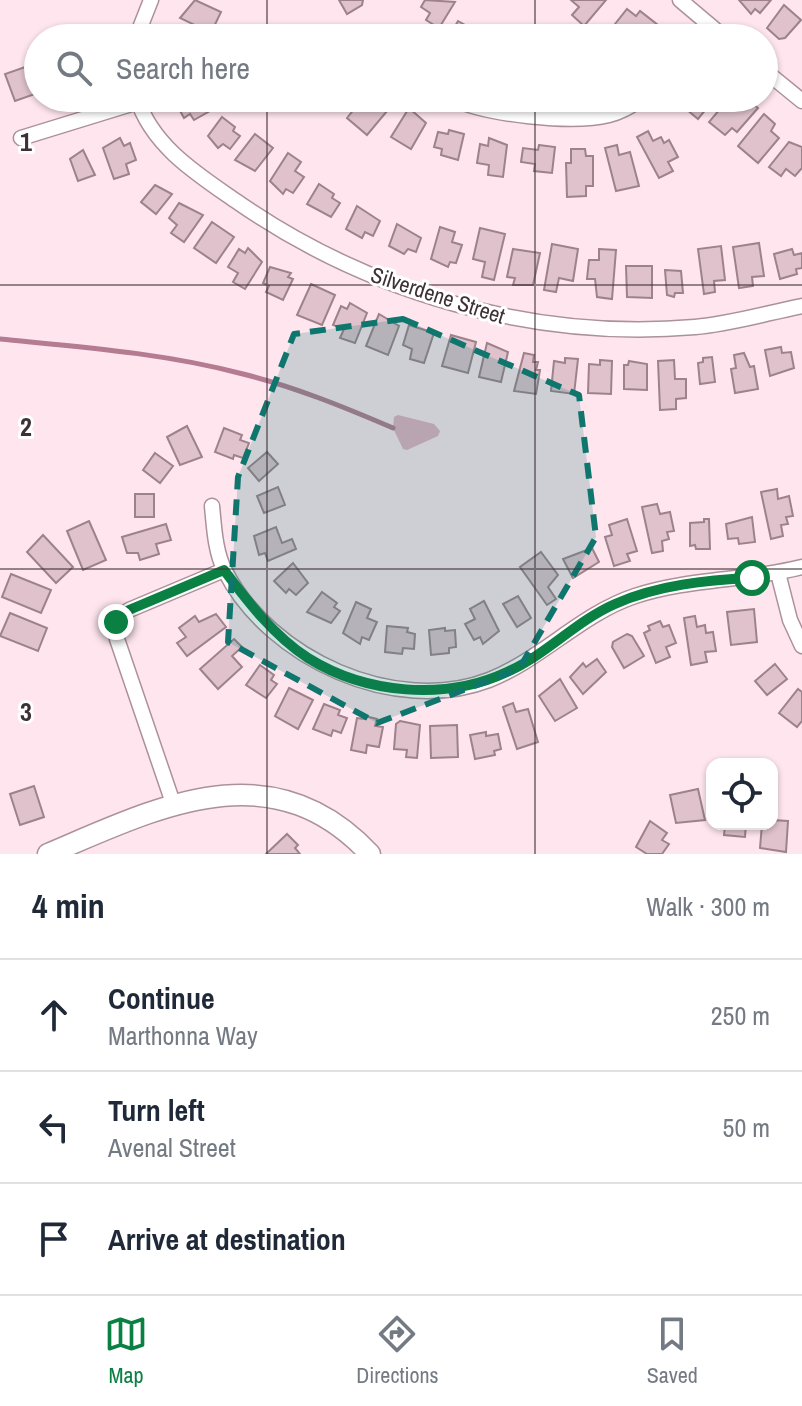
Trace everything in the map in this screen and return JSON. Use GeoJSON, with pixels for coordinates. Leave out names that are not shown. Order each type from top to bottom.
{"type":"FeatureCollection","features":[{"type":"Feature","properties":{"kind":"street"},"geometry":{"type":"LineString","coordinates":[[142,24],[151,0]]}},
{"type":"Feature","properties":{"kind":"street"},"geometry":{"type":"LineString","coordinates":[[680,0],[708,24]]}},
{"type":"Feature","properties":{"kind":"street"},"geometry":{"type":"LineString","coordinates":[[778,81],[802,101]]}},
{"type":"Feature","properties":{"kind":"street"},"geometry":{"type":"LineString","coordinates":[[21,138],[101,112]]}},
{"type":"Feature","properties":{"kind":"street","name":"Silverdene Street"},"geometry":{"type":"LineString","coordinates":[[144,112],[159,139],[189,169],[266,222],[332,260],[442,301],[518,320],[607,330],[697,327],[802,306]]}},
{"type":"Feature","properties":{"kind":"street"},"geometry":{"type":"LineString","coordinates":[[523,112],[576,118],[616,112]]}},
{"type":"Feature","properties":{"kind":"street"},"geometry":{"type":"LineString","coordinates":[[212,506],[224,570],[261,617],[308,658],[366,682],[429,691],[458,688],[509,672],[600,612],[633,596],[660,588],[778,573],[802,567]]}},
{"type":"Feature","properties":{"kind":"street"},"geometry":{"type":"LineString","coordinates":[[173,803],[117,639],[116,622],[129,610],[224,570]]}},
{"type":"Feature","properties":{"kind":"street"},"geometry":{"type":"LineString","coordinates":[[778,573],[790,620],[802,646]]}},
{"type":"Feature","properties":{"kind":"street"},"geometry":{"type":"LineString","coordinates":[[48,854],[173,803],[232,795],[263,796],[292,803],[342,829],[370,854]]}},
{"type":"Feature","properties":{"kind":"highlighted area"},"geometry":{"type":"Polygon","coordinates":[[[403,319],[579,395],[596,537],[519,669],[377,723],[228,642],[238,477],[294,334],[403,319]]]}},
{"type":"Feature","properties":{"kind":"shaded area"},"geometry":{"type":"Polygon","coordinates":[[[398,415],[434,424],[440,431],[438,436],[403,449],[393,428],[394,417],[398,415]]]}},
{"type":"Feature","properties":{"kind":"building"},"geometry":{"type":"Polygon","coordinates":[[[195,0],[221,12],[215,24],[192,24],[180,18],[195,0]]]}},
{"type":"Feature","properties":{"kind":"building"},"geometry":{"type":"Polygon","coordinates":[[[339,0],[363,0],[362,5],[347,14],[339,0]]]}},
{"type":"Feature","properties":{"kind":"building"},"geometry":{"type":"Polygon","coordinates":[[[425,0],[455,2],[441,24],[426,20],[430,13],[421,7],[425,0]]]}},
{"type":"Feature","properties":{"kind":"building"},"geometry":{"type":"Polygon","coordinates":[[[571,0],[606,0],[586,24],[572,15],[579,7],[571,0]]]}},
{"type":"Feature","properties":{"kind":"building"},"geometry":{"type":"Polygon","coordinates":[[[739,0],[771,0],[760,13],[755,9],[751,14],[739,0]]]}},
{"type":"Feature","properties":{"kind":"building"},"geometry":{"type":"Polygon","coordinates":[[[784,5],[801,20],[785,38],[779,39],[778,24],[770,24],[784,5]]]}},
{"type":"Feature","properties":{"kind":"building"},"geometry":{"type":"Polygon","coordinates":[[[627,9],[636,16],[640,11],[657,24],[615,24],[627,9]]]}},
{"type":"Feature","properties":{"kind":"building"},"geometry":{"type":"Polygon","coordinates":[[[24,67],[24,98],[15,101],[5,74],[24,67]]]}},
{"type":"Feature","properties":{"kind":"building"},"geometry":{"type":"Polygon","coordinates":[[[181,112],[208,112],[194,120],[190,114],[184,118],[181,112]]]}},
{"type":"Feature","properties":{"kind":"building"},"geometry":{"type":"Polygon","coordinates":[[[352,112],[386,112],[367,135],[347,118],[352,112]]]}},
{"type":"Feature","properties":{"kind":"building"},"geometry":{"type":"Polygon","coordinates":[[[407,112],[414,112],[426,123],[411,149],[391,137],[407,112]]]}},
{"type":"Feature","properties":{"kind":"building"},"geometry":{"type":"Polygon","coordinates":[[[690,112],[704,112],[698,119],[690,112]]]}},
{"type":"Feature","properties":{"kind":"building"},"geometry":{"type":"Polygon","coordinates":[[[717,112],[754,112],[737,132],[732,128],[725,135],[709,122],[717,112]]]}},
{"type":"Feature","properties":{"kind":"building"},"geometry":{"type":"Polygon","coordinates":[[[764,114],[775,124],[771,131],[779,138],[758,163],[738,146],[764,114]]]}},
{"type":"Feature","properties":{"kind":"building"},"geometry":{"type":"Polygon","coordinates":[[[222,117],[235,127],[233,131],[240,136],[230,149],[223,144],[218,148],[208,136],[222,117]]]}},
{"type":"Feature","properties":{"kind":"building"},"geometry":{"type":"Polygon","coordinates":[[[449,130],[464,134],[458,160],[441,155],[442,149],[434,147],[438,132],[448,134],[449,130]]]}},
{"type":"Feature","properties":{"kind":"building"},"geometry":{"type":"Polygon","coordinates":[[[648,131],[653,141],[661,137],[664,143],[669,140],[678,157],[668,162],[673,171],[659,178],[637,137],[648,131]]]}},
{"type":"Feature","properties":{"kind":"building"},"geometry":{"type":"Polygon","coordinates":[[[255,134],[273,148],[255,171],[235,160],[255,134]]]}},
{"type":"Feature","properties":{"kind":"building"},"geometry":{"type":"Polygon","coordinates":[[[120,138],[124,146],[130,143],[136,160],[126,164],[129,174],[114,179],[103,148],[120,138]]]}},
{"type":"Feature","properties":{"kind":"building"},"geometry":{"type":"Polygon","coordinates":[[[489,138],[507,145],[503,177],[488,175],[489,165],[477,163],[480,144],[488,146],[489,138]]]}},
{"type":"Feature","properties":{"kind":"building"},"geometry":{"type":"Polygon","coordinates":[[[789,142],[802,147],[802,168],[795,176],[786,169],[781,176],[769,167],[789,142]]]}},
{"type":"Feature","properties":{"kind":"building"},"geometry":{"type":"Polygon","coordinates":[[[539,145],[555,147],[552,173],[534,171],[535,164],[521,162],[523,148],[538,150],[539,145]]]}},
{"type":"Feature","properties":{"kind":"building"},"geometry":{"type":"Polygon","coordinates":[[[617,145],[619,155],[630,152],[639,186],[616,191],[605,148],[617,145]]]}},
{"type":"Feature","properties":{"kind":"building"},"geometry":{"type":"Polygon","coordinates":[[[571,149],[585,149],[586,156],[593,156],[593,186],[586,186],[586,196],[567,197],[566,163],[571,163],[571,149]]]}},
{"type":"Feature","properties":{"kind":"building"},"geometry":{"type":"Polygon","coordinates":[[[83,150],[95,175],[78,181],[70,159],[83,150]]]}},
{"type":"Feature","properties":{"kind":"building"},"geometry":{"type":"Polygon","coordinates":[[[288,153],[301,162],[295,171],[304,177],[293,193],[286,189],[283,194],[270,181],[288,153]]]}},
{"type":"Feature","properties":{"kind":"building"},"geometry":{"type":"Polygon","coordinates":[[[319,184],[334,194],[332,198],[340,203],[331,217],[307,204],[319,184]]]}},
{"type":"Feature","properties":{"kind":"building"},"geometry":{"type":"Polygon","coordinates":[[[155,185],[172,194],[156,214],[141,202],[155,185]]]}},
{"type":"Feature","properties":{"kind":"building"},"geometry":{"type":"Polygon","coordinates":[[[179,203],[203,215],[184,242],[171,233],[177,225],[169,218],[179,203]]]}},
{"type":"Feature","properties":{"kind":"building"},"geometry":{"type":"Polygon","coordinates":[[[357,206],[380,221],[373,236],[365,232],[362,238],[346,229],[357,206]]]}},
{"type":"Feature","properties":{"kind":"building"},"geometry":{"type":"Polygon","coordinates":[[[212,222],[234,237],[216,263],[194,248],[212,222]]]}},
{"type":"Feature","properties":{"kind":"building"},"geometry":{"type":"Polygon","coordinates":[[[397,224],[421,238],[416,252],[408,249],[404,254],[389,246],[397,224]]]}},
{"type":"Feature","properties":{"kind":"building"},"geometry":{"type":"Polygon","coordinates":[[[440,227],[455,232],[452,242],[462,245],[456,263],[450,262],[448,267],[431,259],[440,227]]]}},
{"type":"Feature","properties":{"kind":"building"},"geometry":{"type":"Polygon","coordinates":[[[480,228],[505,234],[494,280],[482,277],[485,262],[473,259],[480,228]]]}},
{"type":"Feature","properties":{"kind":"building"},"geometry":{"type":"Polygon","coordinates":[[[759,243],[764,276],[752,277],[753,286],[739,288],[733,247],[759,243]]]}},
{"type":"Feature","properties":{"kind":"building"},"geometry":{"type":"Polygon","coordinates":[[[552,244],[578,249],[573,281],[559,278],[556,292],[544,290],[552,244]]]}},
{"type":"Feature","properties":{"kind":"building"},"geometry":{"type":"Polygon","coordinates":[[[721,246],[725,280],[714,281],[715,292],[704,294],[698,249],[721,246]]]}},
{"type":"Feature","properties":{"kind":"building"},"geometry":{"type":"Polygon","coordinates":[[[248,248],[262,262],[245,289],[233,282],[238,273],[228,267],[239,249],[245,253],[248,248]]]}},
{"type":"Feature","properties":{"kind":"building"},"geometry":{"type":"Polygon","coordinates":[[[513,249],[540,253],[533,285],[513,285],[515,278],[507,277],[513,249]]]}},
{"type":"Feature","properties":{"kind":"building"},"geometry":{"type":"Polygon","coordinates":[[[599,249],[616,250],[612,299],[597,297],[595,279],[587,279],[589,260],[599,260],[599,249]]]}},
{"type":"Feature","properties":{"kind":"building"},"geometry":{"type":"Polygon","coordinates":[[[792,249],[794,255],[802,253],[802,268],[796,269],[797,274],[780,279],[774,254],[792,249]]]}},
{"type":"Feature","properties":{"kind":"building"},"geometry":{"type":"Polygon","coordinates":[[[626,266],[652,266],[652,298],[627,297],[626,266]]]}},
{"type":"Feature","properties":{"kind":"building"},"geometry":{"type":"Polygon","coordinates":[[[270,267],[291,273],[288,277],[293,279],[283,300],[266,292],[269,286],[263,283],[270,267]]]}},
{"type":"Feature","properties":{"kind":"building"},"geometry":{"type":"Polygon","coordinates":[[[665,270],[681,271],[683,293],[675,293],[674,297],[667,295],[665,270]]]}},
{"type":"Feature","properties":{"kind":"building"},"geometry":{"type":"Polygon","coordinates":[[[311,284],[335,295],[322,325],[297,315],[311,284]]]}},
{"type":"Feature","properties":{"kind":"building"},"geometry":{"type":"Polygon","coordinates":[[[350,303],[367,313],[355,343],[340,338],[344,329],[333,325],[341,306],[347,309],[350,303]]]}},
{"type":"Feature","properties":{"kind":"building"},"geometry":{"type":"Polygon","coordinates":[[[379,314],[399,326],[388,355],[366,346],[379,314]]]}},
{"type":"Feature","properties":{"kind":"building"},"geometry":{"type":"Polygon","coordinates":[[[409,325],[434,333],[424,363],[410,359],[412,349],[403,345],[409,325]]]}},
{"type":"Feature","properties":{"kind":"building"},"geometry":{"type":"Polygon","coordinates":[[[451,335],[476,342],[468,373],[442,366],[451,335]]]}},
{"type":"Feature","properties":{"kind":"building"},"geometry":{"type":"Polygon","coordinates":[[[487,343],[508,352],[501,382],[479,377],[487,343]]]}},
{"type":"Feature","properties":{"kind":"building"},"geometry":{"type":"Polygon","coordinates":[[[781,347],[782,353],[791,352],[794,368],[770,376],[765,350],[781,347]]]}},
{"type":"Feature","properties":{"kind":"building"},"geometry":{"type":"Polygon","coordinates":[[[524,353],[534,355],[533,362],[538,362],[536,370],[540,370],[536,394],[514,391],[524,353]]]}},
{"type":"Feature","properties":{"kind":"building"},"geometry":{"type":"Polygon","coordinates":[[[744,353],[750,367],[754,366],[758,389],[735,393],[731,369],[736,368],[734,355],[744,353]]]}},
{"type":"Feature","properties":{"kind":"building"},"geometry":{"type":"Polygon","coordinates":[[[712,357],[715,382],[700,384],[698,363],[703,362],[703,358],[712,357]]]}},
{"type":"Feature","properties":{"kind":"building"},"geometry":{"type":"Polygon","coordinates":[[[565,358],[578,359],[574,394],[551,391],[554,361],[565,363],[565,358]]]}},
{"type":"Feature","properties":{"kind":"building"},"geometry":{"type":"Polygon","coordinates":[[[600,360],[612,361],[611,394],[588,393],[589,364],[600,365],[600,360]]]}},
{"type":"Feature","properties":{"kind":"building"},"geometry":{"type":"Polygon","coordinates":[[[674,360],[675,379],[686,379],[686,398],[676,399],[676,409],[660,410],[658,361],[674,360]]]}},
{"type":"Feature","properties":{"kind":"building"},"geometry":{"type":"Polygon","coordinates":[[[629,361],[647,364],[647,390],[624,389],[624,365],[628,365],[629,361]]]}},
{"type":"Feature","properties":{"kind":"building"},"geometry":{"type":"Polygon","coordinates":[[[187,426],[202,457],[180,465],[167,437],[187,426]]]}},
{"type":"Feature","properties":{"kind":"building"},"geometry":{"type":"Polygon","coordinates":[[[224,428],[242,435],[240,440],[249,443],[243,458],[234,455],[233,459],[215,452],[224,428]]]}},
{"type":"Feature","properties":{"kind":"building"},"geometry":{"type":"Polygon","coordinates":[[[267,452],[278,464],[259,481],[248,468],[267,452]]]}},
{"type":"Feature","properties":{"kind":"building"},"geometry":{"type":"Polygon","coordinates":[[[155,453],[173,466],[160,483],[143,470],[155,453]]]}},
{"type":"Feature","properties":{"kind":"building"},"geometry":{"type":"Polygon","coordinates":[[[278,487],[285,505],[264,513],[257,496],[278,487]]]}},
{"type":"Feature","properties":{"kind":"building"},"geometry":{"type":"Polygon","coordinates":[[[777,489],[778,499],[789,496],[793,516],[786,517],[788,524],[781,525],[783,536],[771,539],[761,492],[777,489]]]}},
{"type":"Feature","properties":{"kind":"building"},"geometry":{"type":"Polygon","coordinates":[[[135,494],[154,494],[154,517],[135,517],[135,494]]]}},
{"type":"Feature","properties":{"kind":"building"},"geometry":{"type":"Polygon","coordinates":[[[657,504],[660,514],[670,512],[674,531],[667,532],[669,539],[662,541],[663,551],[652,553],[642,507],[657,504]]]}},
{"type":"Feature","properties":{"kind":"building"},"geometry":{"type":"Polygon","coordinates":[[[752,517],[755,542],[739,544],[738,538],[728,539],[726,524],[752,517]]]}},
{"type":"Feature","properties":{"kind":"building"},"geometry":{"type":"Polygon","coordinates":[[[627,519],[637,551],[627,554],[630,561],[614,566],[605,537],[612,535],[609,525],[627,519]]]}},
{"type":"Feature","properties":{"kind":"building"},"geometry":{"type":"Polygon","coordinates":[[[704,519],[709,519],[710,549],[696,549],[695,545],[690,546],[690,523],[704,522],[704,519]]]}},
{"type":"Feature","properties":{"kind":"building"},"geometry":{"type":"Polygon","coordinates":[[[89,521],[106,560],[83,570],[67,531],[89,521]]]}},
{"type":"Feature","properties":{"kind":"building"},"geometry":{"type":"Polygon","coordinates":[[[166,524],[171,540],[156,544],[159,554],[140,560],[138,553],[127,553],[122,537],[166,524]]]}},
{"type":"Feature","properties":{"kind":"building"},"geometry":{"type":"Polygon","coordinates":[[[276,527],[282,543],[292,539],[296,549],[268,561],[265,553],[259,555],[254,536],[276,527]]]}},
{"type":"Feature","properties":{"kind":"building"},"geometry":{"type":"Polygon","coordinates":[[[43,535],[73,567],[56,583],[27,552],[43,535]]]}},
{"type":"Feature","properties":{"kind":"building"},"geometry":{"type":"Polygon","coordinates":[[[592,548],[599,562],[573,578],[563,559],[592,548]]]}},
{"type":"Feature","properties":{"kind":"building"},"geometry":{"type":"Polygon","coordinates":[[[541,552],[558,575],[548,587],[556,599],[547,605],[520,567],[541,552]]]}},
{"type":"Feature","properties":{"kind":"building"},"geometry":{"type":"Polygon","coordinates":[[[293,563],[308,583],[296,595],[289,589],[286,593],[274,581],[293,563]]]}},
{"type":"Feature","properties":{"kind":"building"},"geometry":{"type":"Polygon","coordinates":[[[11,574],[51,590],[41,613],[2,597],[11,574]]]}},
{"type":"Feature","properties":{"kind":"building"},"geometry":{"type":"Polygon","coordinates":[[[322,592],[337,603],[334,607],[340,611],[331,623],[307,612],[322,592]]]}},
{"type":"Feature","properties":{"kind":"building"},"geometry":{"type":"Polygon","coordinates":[[[518,596],[531,618],[517,627],[503,604],[518,596]]]}},
{"type":"Feature","properties":{"kind":"building"},"geometry":{"type":"Polygon","coordinates":[[[484,601],[499,631],[483,644],[480,637],[474,640],[465,624],[475,619],[470,609],[484,601]]]}},
{"type":"Feature","properties":{"kind":"building"},"geometry":{"type":"Polygon","coordinates":[[[356,602],[371,609],[367,618],[377,622],[369,640],[362,637],[360,644],[343,633],[356,602]]]}},
{"type":"Feature","properties":{"kind":"building"},"geometry":{"type":"Polygon","coordinates":[[[754,609],[757,642],[731,645],[727,612],[754,609]]]}},
{"type":"Feature","properties":{"kind":"building"},"geometry":{"type":"Polygon","coordinates":[[[10,613],[47,628],[38,651],[0,636],[10,613]]]}},
{"type":"Feature","properties":{"kind":"building"},"geometry":{"type":"Polygon","coordinates":[[[216,614],[226,627],[187,656],[177,643],[186,637],[179,628],[195,616],[199,622],[216,614]]]}},
{"type":"Feature","properties":{"kind":"building"},"geometry":{"type":"Polygon","coordinates":[[[695,616],[697,627],[705,625],[706,633],[713,632],[716,651],[705,652],[707,662],[691,665],[684,618],[695,616]]]}},
{"type":"Feature","properties":{"kind":"building"},"geometry":{"type":"Polygon","coordinates":[[[660,621],[663,627],[669,625],[676,643],[666,647],[670,657],[656,663],[644,633],[650,630],[648,626],[660,621]]]}},
{"type":"Feature","properties":{"kind":"building"},"geometry":{"type":"Polygon","coordinates":[[[387,626],[408,628],[407,632],[415,634],[414,649],[403,648],[402,654],[385,652],[387,626]]]}},
{"type":"Feature","properties":{"kind":"building"},"geometry":{"type":"Polygon","coordinates":[[[445,628],[445,631],[455,630],[456,647],[449,648],[449,653],[431,655],[429,630],[445,628]]]}},
{"type":"Feature","properties":{"kind":"building"},"geometry":{"type":"Polygon","coordinates":[[[627,634],[632,636],[644,656],[624,668],[612,647],[613,642],[627,634]]]}},
{"type":"Feature","properties":{"kind":"building"},"geometry":{"type":"Polygon","coordinates":[[[234,639],[242,647],[232,656],[242,667],[218,689],[200,669],[234,639]]]}},
{"type":"Feature","properties":{"kind":"building"},"geometry":{"type":"Polygon","coordinates":[[[597,659],[606,672],[583,694],[570,677],[583,663],[586,667],[597,659]]]}},
{"type":"Feature","properties":{"kind":"building"},"geometry":{"type":"Polygon","coordinates":[[[775,664],[787,679],[767,695],[755,681],[775,664]]]}},
{"type":"Feature","properties":{"kind":"building"},"geometry":{"type":"Polygon","coordinates":[[[260,665],[274,675],[271,680],[277,684],[266,698],[246,685],[260,665]]]}},
{"type":"Feature","properties":{"kind":"building"},"geometry":{"type":"Polygon","coordinates":[[[560,679],[577,708],[555,721],[539,696],[560,679]]]}},
{"type":"Feature","properties":{"kind":"building"},"geometry":{"type":"Polygon","coordinates":[[[289,688],[313,700],[298,729],[275,716],[289,688]]]}},
{"type":"Feature","properties":{"kind":"building"},"geometry":{"type":"Polygon","coordinates":[[[798,689],[802,692],[802,721],[797,727],[779,713],[798,689]]]}},
{"type":"Feature","properties":{"kind":"building"},"geometry":{"type":"Polygon","coordinates":[[[513,703],[516,712],[528,709],[538,742],[517,749],[503,707],[513,703]]]}},
{"type":"Feature","properties":{"kind":"building"},"geometry":{"type":"Polygon","coordinates":[[[324,704],[340,710],[338,715],[347,718],[341,733],[333,730],[331,736],[313,729],[324,704]]]}},
{"type":"Feature","properties":{"kind":"building"},"geometry":{"type":"Polygon","coordinates":[[[365,716],[377,719],[375,726],[383,727],[379,747],[367,745],[366,753],[351,750],[357,718],[365,719],[365,716]]]}},
{"type":"Feature","properties":{"kind":"building"},"geometry":{"type":"Polygon","coordinates":[[[400,721],[420,725],[417,758],[406,757],[407,750],[394,749],[396,724],[400,721]]]}},
{"type":"Feature","properties":{"kind":"building"},"geometry":{"type":"Polygon","coordinates":[[[457,725],[458,757],[431,758],[430,726],[457,725]]]}},
{"type":"Feature","properties":{"kind":"building"},"geometry":{"type":"Polygon","coordinates":[[[486,732],[486,736],[498,734],[501,749],[494,751],[495,755],[475,759],[470,735],[486,732]]]}},
{"type":"Feature","properties":{"kind":"building"},"geometry":{"type":"Polygon","coordinates":[[[34,786],[44,817],[20,825],[10,794],[34,786]]]}},
{"type":"Feature","properties":{"kind":"building"},"geometry":{"type":"Polygon","coordinates":[[[698,789],[705,820],[676,823],[670,795],[698,789]]]}},
{"type":"Feature","properties":{"kind":"building"},"geometry":{"type":"Polygon","coordinates":[[[778,820],[788,821],[786,852],[760,848],[762,830],[778,830],[778,820]]]}},
{"type":"Feature","properties":{"kind":"building"},"geometry":{"type":"Polygon","coordinates":[[[650,821],[667,833],[662,840],[669,844],[662,854],[647,854],[636,847],[650,821]]]}},
{"type":"Feature","properties":{"kind":"building"},"geometry":{"type":"Polygon","coordinates":[[[725,830],[746,830],[745,837],[724,835],[725,830]]]}},
{"type":"Feature","properties":{"kind":"building"},"geometry":{"type":"Polygon","coordinates":[[[287,834],[298,845],[295,848],[300,854],[266,854],[287,834]]]}},
{"type":"Feature","properties":{"kind":"waterway"},"geometry":{"type":"LineString","coordinates":[[0,339],[122,352],[213,367],[300,391],[393,428]]}},
{"type":"Feature","properties":{"kind":"route"},"geometry":{"type":"LineString","coordinates":[[116,622],[129,610],[224,570],[261,617],[308,658],[366,682],[429,691],[458,688],[509,672],[588,619],[633,596],[660,588],[752,578]]}}]}
